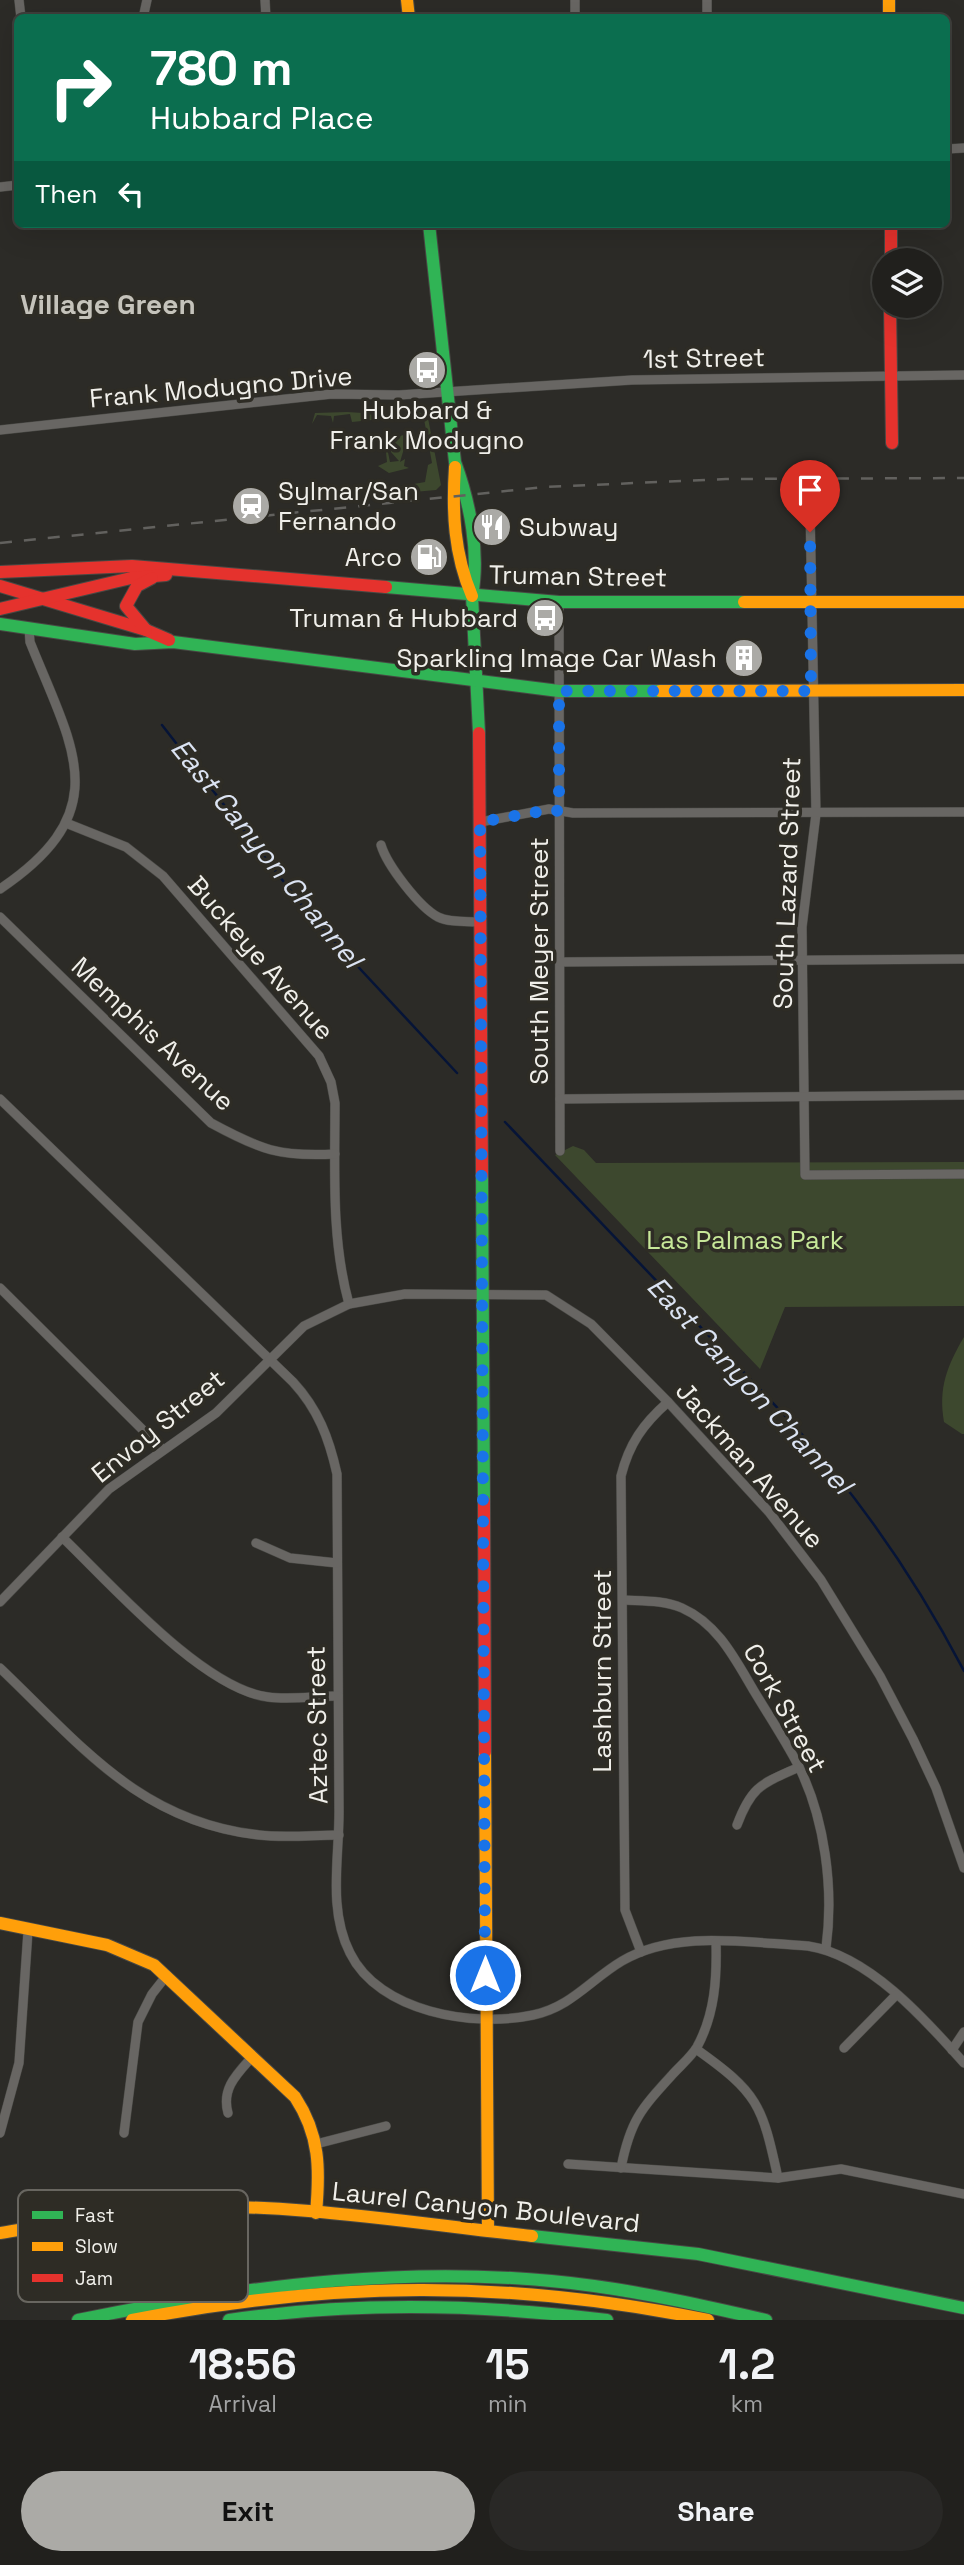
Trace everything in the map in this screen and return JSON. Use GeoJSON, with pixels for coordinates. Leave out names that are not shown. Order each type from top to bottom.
{"type":"FeatureCollection","features":[{"type":"Feature","properties":{"kind":"main road"},"geometry":{"type":"LineString","coordinates":[[429,228],[455,463],[452,496],[460,573],[472,596]]}},
{"type":"Feature","properties":{"kind":"main road"},"geometry":{"type":"LineString","coordinates":[[891,228],[891,248]]}},
{"type":"Feature","properties":{"kind":"main road"},"geometry":{"type":"LineString","coordinates":[[890,318],[892,443]]}},
{"type":"Feature","properties":{"kind":"main road"},"geometry":{"type":"LineString","coordinates":[[455,463],[467,494],[476,575],[472,596],[478,682],[488,2230]]}},
{"type":"Feature","properties":{"kind":"main road","name":"Truman Street"},"geometry":{"type":"LineString","coordinates":[[0,572],[132,566],[559,602],[964,602]]}},
{"type":"Feature","properties":{"kind":"main road","name":"Truman Street"},"geometry":{"type":"LineString","coordinates":[[0,609],[131,578],[192,571]]}},
{"type":"Feature","properties":{"kind":"main road"},"geometry":{"type":"LineString","coordinates":[[146,630],[126,606],[137,586],[155,576]]}},
{"type":"Feature","properties":{"kind":"main road"},"geometry":{"type":"LineString","coordinates":[[0,586],[146,630],[173,642]]}},
{"type":"Feature","properties":{"kind":"main road"},"geometry":{"type":"LineString","coordinates":[[0,624],[135,644],[173,642],[559,691],[964,690]]}},
{"type":"Feature","properties":{"kind":"main road"},"geometry":{"type":"LineString","coordinates":[[0,1923],[28,1931],[107,1945],[133,1954],[167,1975],[296,2097],[310,2117],[320,2143],[316,2213]]}},
{"type":"Feature","properties":{"kind":"main road","name":"Laurel Canyon Boulevard"},"geometry":{"type":"LineString","coordinates":[[248,2209],[316,2213],[698,2253],[964,2308]]}},
{"type":"Feature","properties":{"kind":"main road","name":"Laurel Canyon Boulevard"},"geometry":{"type":"LineString","coordinates":[[0,2233],[18,2230]]}},
{"type":"Feature","properties":{"kind":"main road"},"geometry":{"type":"LineString","coordinates":[[248,2287],[390,2274],[540,2280],[599,2286],[766,2320]]}},
{"type":"Feature","properties":{"kind":"main road"},"geometry":{"type":"LineString","coordinates":[[248,2299],[417,2288],[522,2291],[647,2308],[708,2320]]}},
{"type":"Feature","properties":{"kind":"main road"},"geometry":{"type":"LineString","coordinates":[[172,2320],[235,2309],[378,2296],[531,2301],[667,2320]]}},
{"type":"Feature","properties":{"kind":"main road"},"geometry":{"type":"LineString","coordinates":[[78,2320],[155,2302]]}},
{"type":"Feature","properties":{"kind":"main road"},"geometry":{"type":"LineString","coordinates":[[132,2320],[231,2302]]}},
{"type":"Feature","properties":{"kind":"main road"},"geometry":{"type":"LineString","coordinates":[[229,2320],[386,2306],[470,2308],[607,2320]]}},
{"type":"Feature","properties":{"kind":"street","name":"1st Street"},"geometry":{"type":"LineString","coordinates":[[446,392],[632,380],[964,375]]}},
{"type":"Feature","properties":{"kind":"street","name":"Frank Modugno Drive"},"geometry":{"type":"LineString","coordinates":[[0,430],[332,394],[446,392]]}},
{"type":"Feature","properties":{"kind":"street","name":"South Lazard Street"},"geometry":{"type":"LineString","coordinates":[[810,509],[811,691],[816,814],[802,927],[805,1175],[964,1174]]}},
{"type":"Feature","properties":{"kind":"street","name":"South Meyer Street"},"geometry":{"type":"LineString","coordinates":[[559,602],[560,1151]]}},
{"type":"Feature","properties":{"kind":"street"},"geometry":{"type":"LineString","coordinates":[[0,889],[41,859],[66,823],[78,778],[60,716],[30,642],[29,629]]}},
{"type":"Feature","properties":{"kind":"street"},"geometry":{"type":"LineString","coordinates":[[480,822],[549,810],[816,814],[964,812]]}},
{"type":"Feature","properties":{"kind":"street","name":"Buckeye Avenue"},"geometry":{"type":"LineString","coordinates":[[66,823],[126,847],[163,876],[319,1056],[331,1082],[339,1262],[349,1304]]}},
{"type":"Feature","properties":{"kind":"street"},"geometry":{"type":"LineString","coordinates":[[381,845],[387,863],[434,915],[448,920],[481,922]]}},
{"type":"Feature","properties":{"kind":"street","name":"Memphis Avenue"},"geometry":{"type":"LineString","coordinates":[[0,917],[211,1124],[248,1144],[291,1156],[335,1154]]}},
{"type":"Feature","properties":{"kind":"street"},"geometry":{"type":"LineString","coordinates":[[561,962],[964,960]]}},
{"type":"Feature","properties":{"kind":"street"},"geometry":{"type":"LineString","coordinates":[[561,1099],[964,1095]]}},
{"type":"Feature","properties":{"kind":"street","name":"Aztec Street"},"geometry":{"type":"LineString","coordinates":[[0,1099],[311,1402],[331,1446],[337,1474],[339,1835],[336,1905],[350,1954],[367,1977],[408,2005],[436,2013],[485,2018],[531,2016],[562,2006],[621,1961],[676,1942],[826,1948]]}},
{"type":"Feature","properties":{"kind":"street"},"geometry":{"type":"LineString","coordinates":[[0,1288],[163,1450]]}},
{"type":"Feature","properties":{"kind":"street","name":"Envoy Street"},"geometry":{"type":"LineString","coordinates":[[0,1602],[120,1480],[216,1413],[304,1326],[349,1304],[405,1294],[482,1296]]}},
{"type":"Feature","properties":{"kind":"street","name":"Jackman Avenue"},"geometry":{"type":"LineString","coordinates":[[482,1296],[545,1295],[591,1324],[668,1402],[769,1512],[821,1580],[880,1676],[936,1788],[964,1868]]}},
{"type":"Feature","properties":{"kind":"street","name":"Lashburn Street"},"geometry":{"type":"LineString","coordinates":[[641,1952],[625,1910],[621,1476],[627,1452],[638,1432],[668,1402]]}},
{"type":"Feature","properties":{"kind":"street"},"geometry":{"type":"LineString","coordinates":[[62,1537],[190,1659],[223,1681],[267,1698],[338,1696]]}},
{"type":"Feature","properties":{"kind":"street"},"geometry":{"type":"LineString","coordinates":[[256,1543],[290,1558],[337,1563]]}},
{"type":"Feature","properties":{"kind":"street","name":"Cork Street"},"geometry":{"type":"LineString","coordinates":[[624,1600],[659,1602],[681,1608],[708,1624],[726,1644],[799,1767],[819,1826],[825,1861],[828,1884],[826,1948]]}},
{"type":"Feature","properties":{"kind":"street"},"geometry":{"type":"LineString","coordinates":[[0,1668],[106,1769],[144,1798],[189,1818],[260,1835],[339,1835]]}},
{"type":"Feature","properties":{"kind":"street"},"geometry":{"type":"LineString","coordinates":[[737,1825],[747,1799],[766,1782],[799,1767]]}},
{"type":"Feature","properties":{"kind":"street"},"geometry":{"type":"LineString","coordinates":[[0,2133],[19,2063],[28,1931]]}},
{"type":"Feature","properties":{"kind":"street"},"geometry":{"type":"LineString","coordinates":[[621,2168],[627,2136],[640,2110],[696,2049],[710,2017],[717,1975],[716,1942]]}},
{"type":"Feature","properties":{"kind":"street"},"geometry":{"type":"LineString","coordinates":[[826,1948],[855,1962],[896,1995],[964,2063]]}},
{"type":"Feature","properties":{"kind":"street"},"geometry":{"type":"LineString","coordinates":[[124,2133],[138,2022],[152,1994],[167,1975]]}},
{"type":"Feature","properties":{"kind":"street"},"geometry":{"type":"LineString","coordinates":[[844,2048],[896,1995]]}},
{"type":"Feature","properties":{"kind":"street"},"geometry":{"type":"LineString","coordinates":[[952,2050],[964,2032]]}},
{"type":"Feature","properties":{"kind":"street"},"geometry":{"type":"LineString","coordinates":[[696,2049],[735,2076],[755,2101],[766,2121],[778,2178]]}},
{"type":"Feature","properties":{"kind":"street"},"geometry":{"type":"LineString","coordinates":[[228,2113],[225,2103],[233,2079],[253,2056]]}},
{"type":"Feature","properties":{"kind":"street"},"geometry":{"type":"LineString","coordinates":[[320,2143],[386,2126]]}},
{"type":"Feature","properties":{"kind":"street"},"geometry":{"type":"LineString","coordinates":[[568,2164],[778,2178],[841,2169],[964,2194]]}},
{"type":"Feature","properties":{"kind":"green space"},"geometry":{"type":"Polygon","coordinates":[[[419,412],[428,418],[441,485],[436,490],[380,495],[381,482],[384,482],[386,489],[425,482],[428,465],[432,463],[424,419],[406,419],[406,413],[419,412]]]}},
{"type":"Feature","properties":{"kind":"green space"},"geometry":{"type":"Polygon","coordinates":[[[315,413],[379,414],[381,419],[352,422],[350,414],[334,416],[333,423],[331,416],[317,415],[312,424],[315,413]]]}},
{"type":"Feature","properties":{"kind":"green space"},"geometry":{"type":"Polygon","coordinates":[[[384,433],[390,462],[399,461],[391,452],[393,442],[398,437],[408,435],[400,462],[405,459],[404,466],[409,468],[389,473],[378,466],[387,462],[384,433]]]}},
{"type":"Feature","properties":{"kind":"green space","name":"Las Palmas Park"},"geometry":{"type":"Polygon","coordinates":[[[573,1146],[584,1150],[596,1163],[964,1162],[964,1306],[785,1307],[760,1369],[555,1155],[573,1146]]]}},
{"type":"Feature","properties":{"kind":"green space"},"geometry":{"type":"Polygon","coordinates":[[[964,1337],[962,1434],[944,1422],[942,1398],[945,1378],[964,1337]]]}},
{"type":"Feature","properties":{"kind":"waterway","name":"East Canyon Channel"},"geometry":{"type":"LineString","coordinates":[[162,725],[308,913],[457,1073]]}},
{"type":"Feature","properties":{"kind":"waterway","name":"East Canyon Channel"},"geometry":{"type":"LineString","coordinates":[[505,1122],[816,1451],[863,1510],[907,1572],[964,1671]]}},
{"type":"Feature","properties":{"kind":"railway"},"geometry":{"type":"LineString","coordinates":[[0,543],[545,487],[726,479],[964,478]]}},
{"type":"Feature","properties":{"kind":"traffic: fast"},"geometry":{"type":"LineString","coordinates":[[429,228],[455,462],[469,511],[474,546],[472,596],[479,733]]}},
{"type":"Feature","properties":{"kind":"traffic: fast"},"geometry":{"type":"LineString","coordinates":[[386,587],[559,602],[744,602]]}},
{"type":"Feature","properties":{"kind":"traffic: fast"},"geometry":{"type":"LineString","coordinates":[[0,624],[135,644],[173,642],[559,691],[660,691]]}},
{"type":"Feature","properties":{"kind":"traffic: fast"},"geometry":{"type":"LineString","coordinates":[[482,1175],[484,1501]]}},
{"type":"Feature","properties":{"kind":"traffic: fast"},"geometry":{"type":"LineString","coordinates":[[532,2236],[698,2254],[964,2308]]}},
{"type":"Feature","properties":{"kind":"traffic: fast"},"geometry":{"type":"LineString","coordinates":[[248,2291],[400,2277],[529,2279],[659,2297],[766,2320]]}},
{"type":"Feature","properties":{"kind":"traffic: fast"},"geometry":{"type":"LineString","coordinates":[[78,2320],[177,2302]]}},
{"type":"Feature","properties":{"kind":"traffic: fast"},"geometry":{"type":"LineString","coordinates":[[229,2320],[371,2307],[465,2308],[607,2320]]}},
{"type":"Feature","properties":{"kind":"traffic: slow"},"geometry":{"type":"LineString","coordinates":[[407,0],[409,14]]}},
{"type":"Feature","properties":{"kind":"traffic: slow"},"geometry":{"type":"LineString","coordinates":[[889,0],[889,14]]}},
{"type":"Feature","properties":{"kind":"traffic: slow"},"geometry":{"type":"LineString","coordinates":[[455,467],[454,500],[458,549],[472,596]]}},
{"type":"Feature","properties":{"kind":"traffic: slow"},"geometry":{"type":"LineString","coordinates":[[744,602],[964,602]]}},
{"type":"Feature","properties":{"kind":"traffic: slow"},"geometry":{"type":"LineString","coordinates":[[660,691],[964,690]]}},
{"type":"Feature","properties":{"kind":"traffic: slow"},"geometry":{"type":"LineString","coordinates":[[485,1752],[488,2230]]}},
{"type":"Feature","properties":{"kind":"traffic: slow"},"geometry":{"type":"LineString","coordinates":[[0,1923],[107,1945],[154,1965],[295,2097],[314,2139],[318,2167],[316,2213]]}},
{"type":"Feature","properties":{"kind":"traffic: slow"},"geometry":{"type":"LineString","coordinates":[[248,2208],[348,2214],[532,2236]]}},
{"type":"Feature","properties":{"kind":"traffic: slow"},"geometry":{"type":"LineString","coordinates":[[0,2233],[18,2230]]}},
{"type":"Feature","properties":{"kind":"traffic: slow"},"geometry":{"type":"LineString","coordinates":[[248,2302],[350,2292],[490,2292],[561,2297],[708,2320]]}},
{"type":"Feature","properties":{"kind":"traffic: slow"},"geometry":{"type":"LineString","coordinates":[[132,2320],[247,2302]]}},
{"type":"Feature","properties":{"kind":"traffic: jam"},"geometry":{"type":"LineString","coordinates":[[891,228],[891,248]]}},
{"type":"Feature","properties":{"kind":"traffic: jam"},"geometry":{"type":"LineString","coordinates":[[890,318],[892,443]]}},
{"type":"Feature","properties":{"kind":"traffic: jam"},"geometry":{"type":"LineString","coordinates":[[0,572],[132,566],[386,587]]}},
{"type":"Feature","properties":{"kind":"traffic: jam"},"geometry":{"type":"LineString","coordinates":[[0,609],[131,578],[166,575]]}},
{"type":"Feature","properties":{"kind":"traffic: jam"},"geometry":{"type":"LineString","coordinates":[[146,630],[126,606],[137,586],[152,578]]}},
{"type":"Feature","properties":{"kind":"traffic: jam"},"geometry":{"type":"LineString","coordinates":[[0,586],[146,630],[169,640]]}},
{"type":"Feature","properties":{"kind":"traffic: jam"},"geometry":{"type":"LineString","coordinates":[[479,733],[482,1175]]}},
{"type":"Feature","properties":{"kind":"traffic: jam"},"geometry":{"type":"LineString","coordinates":[[484,1501],[485,1752]]}},
{"type":"Feature","properties":{"kind":"place","name":"Hubbard & Frank Modugno"},"geometry":{"type":"Point","coordinates":[427,370]}},
{"type":"Feature","properties":{"kind":"place","name":"Sylmar/San Fernando"},"geometry":{"type":"Point","coordinates":[251,506]}},
{"type":"Feature","properties":{"kind":"place","name":"Subway"},"geometry":{"type":"Point","coordinates":[492,527]}},
{"type":"Feature","properties":{"kind":"place","name":"Arco"},"geometry":{"type":"Point","coordinates":[429,557]}},
{"type":"Feature","properties":{"kind":"place","name":"Truman & Hubbard"},"geometry":{"type":"Point","coordinates":[545,618]}},
{"type":"Feature","properties":{"kind":"place","name":"Sparkling Image Car Wash"},"geometry":{"type":"Point","coordinates":[744,658]}},
{"type":"Feature","properties":{"kind":"district","name":"Village Green"},"geometry":{"type":"Point","coordinates":[108,304]}},
{"type":"Feature","properties":{"kind":"route"},"geometry":{"type":"LineString","coordinates":[[485,1975],[480,822],[549,810],[559,811],[559,691],[811,691],[810,532]]}}]}
